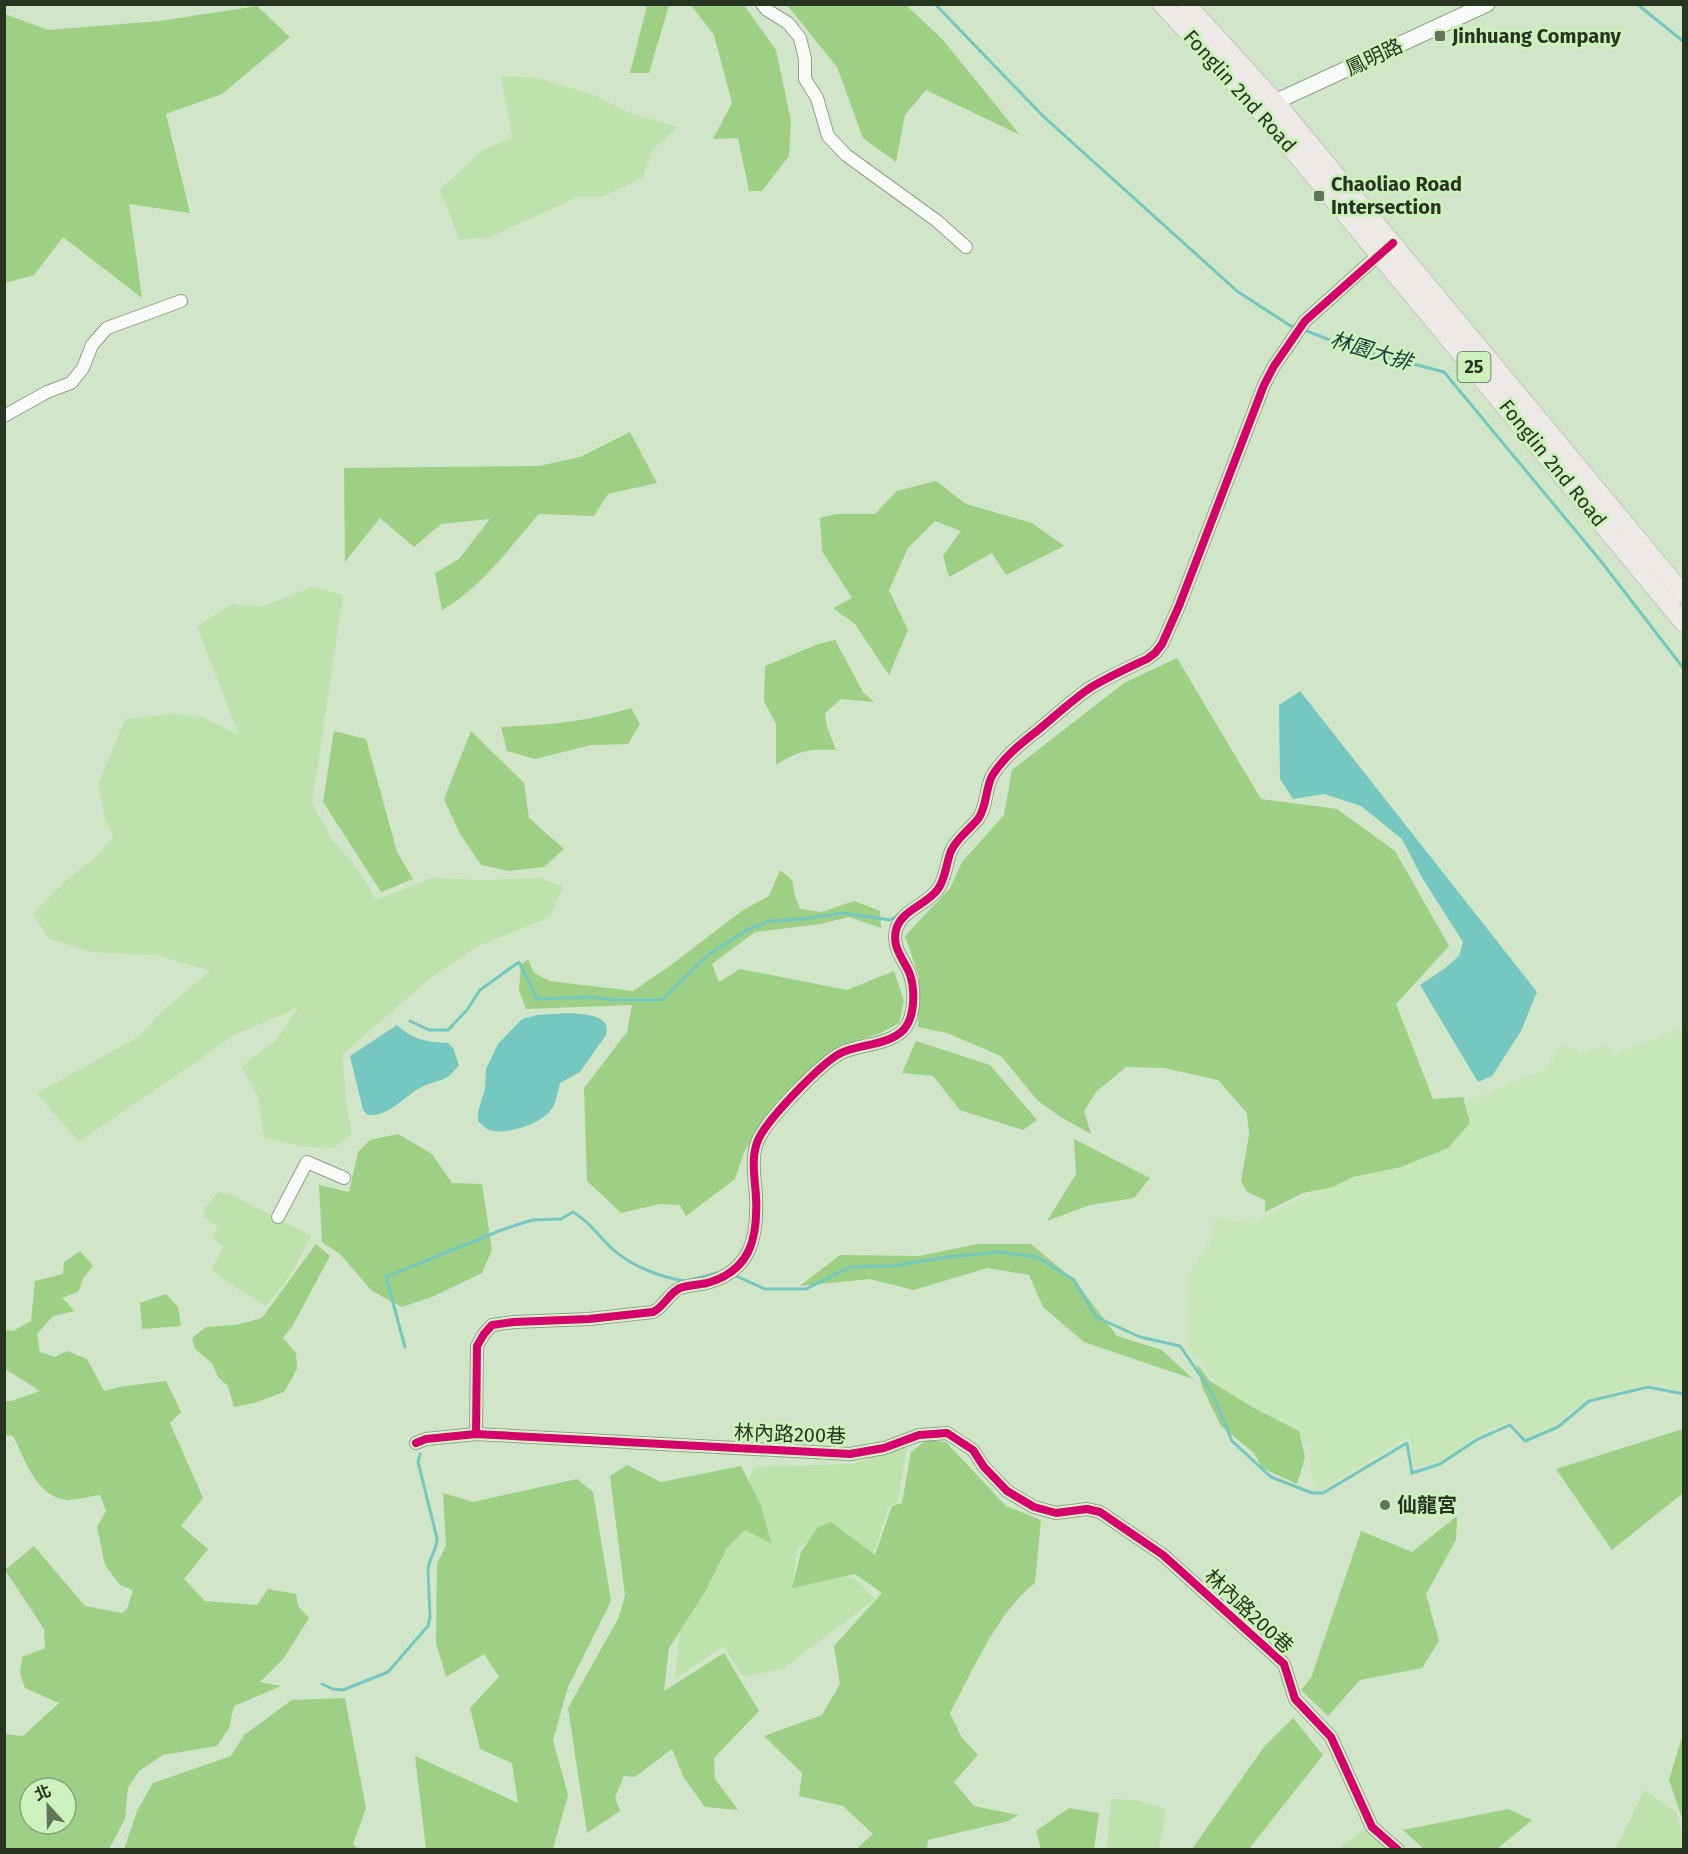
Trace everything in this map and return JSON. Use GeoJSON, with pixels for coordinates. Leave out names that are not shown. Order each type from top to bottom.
{"type":"FeatureCollection","features":[{"type":"Feature","properties":{"kind":"main road","name":"Fonglin 2nd Road"},"geometry":{"type":"LineString","coordinates":[[1162,4],[1269,107]]}},
{"type":"Feature","properties":{"kind":"main road","name":"Fonglin 2nd Road"},"geometry":{"type":"LineString","coordinates":[[1186,4],[1387,248],[1683,595]]}},
{"type":"Feature","properties":{"kind":"main road","name":"Fonglin 2nd Road"},"geometry":{"type":"LineString","coordinates":[[1387,248],[1681,614]]}},
{"type":"Feature","properties":{"kind":"street"},"geometry":{"type":"LineString","coordinates":[[762,4],[767,10],[788,23],[800,38],[805,59],[805,79],[817,98],[828,136],[846,155],[937,221],[966,247]]}},
{"type":"Feature","properties":{"kind":"street","name":"鳳明路"},"geometry":{"type":"LineString","coordinates":[[1269,107],[1487,4]]}},
{"type":"Feature","properties":{"kind":"street"},"geometry":{"type":"LineString","coordinates":[[476,1434],[477,1346],[483,1334],[492,1325],[653,1312],[660,1309],[682,1287],[706,1283],[723,1277],[735,1270],[746,1258],[757,1223],[754,1149],[760,1136],[828,1060],[844,1052],[890,1039],[906,1027],[911,1013],[913,991],[910,974],[895,944],[897,925],[903,917],[932,896],[939,888],[952,849],[978,819],[991,778],[1001,762],[1083,693],[1147,658],[1155,653],[1162,644],[1179,606],[1264,385],[1274,366],[1305,321],[1387,248]]}},
{"type":"Feature","properties":{"kind":"street"},"geometry":{"type":"LineString","coordinates":[[4,416],[47,392],[71,383],[83,368],[93,345],[107,328],[181,302]]}},
{"type":"Feature","properties":{"kind":"street"},"geometry":{"type":"LineString","coordinates":[[278,1217],[307,1162],[344,1178]]}},
{"type":"Feature","properties":{"kind":"street","name":"林內路200巷"},"geometry":{"type":"LineString","coordinates":[[416,1443],[426,1439],[476,1434],[850,1454],[884,1448],[919,1435],[947,1432],[973,1450],[984,1467],[1007,1491],[1034,1507],[1056,1513],[1087,1509],[1100,1512],[1163,1554],[1284,1664],[1295,1699],[1331,1737],[1372,1827],[1398,1850]]}},
{"type":"Feature","properties":{"kind":"shaded area"},"geometry":{"type":"Polygon","coordinates":[[[501,76],[538,78],[594,95],[630,113],[678,127],[653,149],[643,177],[602,197],[577,197],[488,238],[459,239],[440,190],[480,152],[512,137],[501,76]]]}},
{"type":"Feature","properties":{"kind":"shaded area"},"geometry":{"type":"Polygon","coordinates":[[[313,587],[343,595],[312,803],[331,838],[359,871],[376,900],[432,878],[483,880],[540,878],[563,887],[550,917],[476,947],[429,979],[342,1055],[352,1134],[334,1148],[301,1146],[264,1138],[258,1096],[241,1067],[276,1040],[298,1008],[236,1034],[79,1142],[37,1093],[138,1037],[166,1008],[210,971],[157,955],[92,952],[49,939],[33,914],[65,881],[95,858],[113,837],[105,817],[98,785],[125,719],[173,714],[201,717],[239,735],[197,627],[232,604],[261,607],[313,587]]]}},
{"type":"Feature","properties":{"kind":"shaded area"},"geometry":{"type":"Polygon","coordinates":[[[1683,1027],[1683,1391],[1648,1383],[1589,1398],[1554,1426],[1525,1439],[1513,1420],[1478,1435],[1444,1460],[1414,1467],[1409,1436],[1321,1490],[1315,1490],[1310,1464],[1311,1446],[1243,1414],[1216,1384],[1201,1359],[1192,1356],[1189,1348],[1186,1301],[1191,1271],[1210,1241],[1215,1218],[1252,1223],[1323,1190],[1324,1178],[1385,1136],[1545,1069],[1565,1043],[1579,1055],[1607,1045],[1612,1056],[1683,1027]]]}},
{"type":"Feature","properties":{"kind":"shaded area"},"geometry":{"type":"Polygon","coordinates":[[[218,1192],[234,1196],[311,1236],[291,1274],[266,1306],[212,1270],[223,1247],[212,1237],[218,1226],[203,1217],[206,1207],[218,1192]]]}},
{"type":"Feature","properties":{"kind":"shaded area"},"geometry":{"type":"Polygon","coordinates":[[[907,1446],[898,1501],[888,1507],[874,1553],[829,1531],[797,1549],[793,1581],[832,1572],[857,1580],[875,1599],[784,1668],[744,1677],[723,1646],[675,1679],[682,1613],[736,1511],[754,1467],[852,1464],[907,1446]]]}},
{"type":"Feature","properties":{"kind":"shaded area"},"geometry":{"type":"Polygon","coordinates":[[[1644,1790],[1676,1812],[1683,1837],[1683,1849],[1616,1849],[1644,1790]]]}},
{"type":"Feature","properties":{"kind":"shaded area"},"geometry":{"type":"Polygon","coordinates":[[[1111,1799],[1136,1800],[1166,1809],[1159,1849],[1107,1849],[1111,1799]]]}},
{"type":"Feature","properties":{"kind":"shaded area"},"geometry":{"type":"Polygon","coordinates":[[[1370,1825],[1400,1850],[1338,1850],[1340,1848],[1370,1825]]]}},
{"type":"Feature","properties":{"kind":"green space"},"geometry":{"type":"Polygon","coordinates":[[[647,5],[669,5],[649,73],[630,73],[647,5]]]}},
{"type":"Feature","properties":{"kind":"green space"},"geometry":{"type":"Polygon","coordinates":[[[691,5],[744,5],[776,50],[791,121],[789,156],[762,191],[749,191],[738,138],[713,139],[732,103],[714,35],[691,5]]]}},
{"type":"Feature","properties":{"kind":"green space"},"geometry":{"type":"Polygon","coordinates":[[[787,5],[906,5],[943,40],[1020,135],[926,90],[905,115],[896,162],[863,138],[837,67],[787,5]]]}},
{"type":"Feature","properties":{"kind":"green space"},"geometry":{"type":"Polygon","coordinates":[[[257,6],[290,37],[222,94],[166,114],[190,213],[129,204],[142,298],[63,237],[34,275],[5,283],[5,14],[48,30],[159,21],[257,6]]]}},
{"type":"Feature","properties":{"kind":"green space"},"geometry":{"type":"Polygon","coordinates":[[[630,432],[657,483],[608,494],[594,516],[539,514],[470,590],[442,610],[435,573],[459,559],[490,519],[441,524],[414,547],[380,518],[345,562],[344,468],[539,466],[580,457],[630,432]]]}},
{"type":"Feature","properties":{"kind":"green space"},"geometry":{"type":"Polygon","coordinates":[[[936,481],[966,504],[1032,523],[1064,546],[1006,575],[992,553],[949,577],[943,556],[961,531],[935,521],[908,548],[889,590],[908,630],[889,675],[855,624],[833,608],[852,598],[822,551],[820,518],[836,514],[875,514],[897,491],[936,481]]]}},
{"type":"Feature","properties":{"kind":"green space"},"geometry":{"type":"Polygon","coordinates":[[[835,640],[863,692],[874,702],[841,699],[825,713],[827,727],[836,750],[804,752],[791,756],[776,765],[776,724],[764,701],[765,666],[818,644],[835,640]]]}},
{"type":"Feature","properties":{"kind":"green space"},"geometry":{"type":"Polygon","coordinates":[[[1177,658],[1261,799],[1337,809],[1395,851],[1449,946],[1396,1004],[1433,1099],[1463,1097],[1470,1123],[1448,1148],[1401,1167],[1353,1177],[1333,1187],[1303,1193],[1265,1212],[1265,1200],[1247,1192],[1241,1181],[1249,1135],[1247,1113],[1218,1080],[1164,1068],[1126,1067],[1096,1092],[1084,1111],[1091,1134],[1059,1116],[1037,1100],[1001,1056],[947,1033],[918,1027],[919,977],[905,936],[950,888],[962,862],[1004,815],[1012,770],[1124,683],[1177,658]]]}},
{"type":"Feature","properties":{"kind":"green space"},"geometry":{"type":"Polygon","coordinates":[[[631,708],[640,724],[628,744],[591,745],[535,759],[507,751],[501,727],[567,722],[631,708]]]}},
{"type":"Feature","properties":{"kind":"green space"},"geometry":{"type":"Polygon","coordinates":[[[334,731],[366,739],[397,852],[413,879],[381,892],[323,802],[334,731]]]}},
{"type":"Feature","properties":{"kind":"green space"},"geometry":{"type":"Polygon","coordinates":[[[471,731],[524,783],[529,818],[564,849],[544,867],[509,871],[481,865],[460,834],[444,799],[471,731]]]}},
{"type":"Feature","properties":{"kind":"green space"},"geometry":{"type":"Polygon","coordinates":[[[780,870],[792,880],[800,909],[821,912],[854,901],[880,911],[881,928],[849,917],[821,924],[755,932],[712,964],[719,982],[740,969],[847,990],[894,971],[904,1001],[899,1023],[881,1033],[840,1046],[777,1102],[745,1150],[735,1179],[686,1216],[680,1205],[660,1204],[621,1213],[587,1181],[584,1088],[627,1032],[632,1005],[526,1009],[519,990],[521,965],[528,959],[534,973],[550,981],[633,991],[743,910],[769,896],[780,870]]]}},
{"type":"Feature","properties":{"kind":"green space"},"geometry":{"type":"Polygon","coordinates":[[[916,1041],[990,1065],[1037,1120],[1023,1130],[960,1110],[933,1076],[902,1073],[916,1041]]]}},
{"type":"Feature","properties":{"kind":"green space"},"geometry":{"type":"Polygon","coordinates":[[[398,1134],[432,1154],[452,1183],[482,1184],[492,1250],[482,1273],[432,1297],[402,1307],[372,1291],[340,1254],[322,1242],[319,1185],[349,1192],[358,1152],[370,1140],[398,1134]]]}},
{"type":"Feature","properties":{"kind":"green space"},"geometry":{"type":"Polygon","coordinates":[[[1074,1139],[1150,1178],[1134,1198],[1090,1205],[1047,1221],[1076,1174],[1074,1139]]]}},
{"type":"Feature","properties":{"kind":"green space"},"geometry":{"type":"Polygon","coordinates":[[[316,1244],[330,1256],[293,1325],[283,1338],[296,1353],[297,1369],[284,1392],[254,1403],[234,1407],[228,1386],[218,1377],[212,1363],[195,1349],[192,1338],[206,1327],[235,1325],[262,1318],[316,1244]]]}},
{"type":"Feature","properties":{"kind":"green space"},"geometry":{"type":"Polygon","coordinates":[[[978,1244],[1031,1244],[1074,1280],[1117,1336],[1162,1350],[1193,1379],[1084,1342],[1043,1307],[1029,1275],[987,1268],[914,1290],[870,1279],[800,1286],[840,1255],[919,1256],[978,1244]]]}},
{"type":"Feature","properties":{"kind":"green space"},"geometry":{"type":"Polygon","coordinates":[[[80,1251],[93,1266],[84,1277],[78,1292],[62,1298],[75,1311],[53,1316],[37,1334],[40,1352],[55,1357],[67,1351],[87,1359],[104,1391],[166,1381],[181,1412],[170,1423],[203,1498],[181,1526],[208,1549],[184,1579],[205,1601],[257,1605],[268,1589],[296,1594],[298,1606],[309,1618],[284,1658],[260,1682],[281,1686],[234,1706],[229,1728],[217,1746],[163,1755],[139,1771],[128,1788],[125,1819],[109,1849],[5,1849],[5,1734],[23,1736],[59,1703],[25,1688],[20,1674],[22,1657],[45,1648],[44,1629],[5,1570],[34,1546],[85,1606],[122,1613],[127,1609],[133,1590],[120,1585],[105,1565],[97,1527],[106,1511],[100,1495],[67,1500],[47,1492],[33,1476],[13,1436],[5,1435],[5,1401],[40,1391],[5,1369],[5,1330],[13,1331],[31,1321],[35,1281],[63,1274],[64,1262],[80,1251]]]}},
{"type":"Feature","properties":{"kind":"green space"},"geometry":{"type":"Polygon","coordinates":[[[166,1294],[178,1307],[181,1326],[142,1329],[140,1303],[166,1294]]]}},
{"type":"Feature","properties":{"kind":"green space"},"geometry":{"type":"Polygon","coordinates":[[[1197,1364],[1210,1381],[1252,1407],[1299,1431],[1305,1457],[1297,1484],[1262,1468],[1254,1453],[1221,1426],[1202,1387],[1197,1364]]]}},
{"type":"Feature","properties":{"kind":"green space"},"geometry":{"type":"Polygon","coordinates":[[[1683,1429],[1683,1493],[1612,1550],[1556,1469],[1683,1429]]]}},
{"type":"Feature","properties":{"kind":"green space"},"geometry":{"type":"Polygon","coordinates":[[[926,1440],[946,1442],[1006,1506],[1041,1520],[1035,1583],[1009,1609],[987,1643],[950,1713],[962,1738],[978,1755],[954,1782],[974,1806],[1018,1815],[1008,1821],[928,1840],[927,1849],[856,1849],[873,1834],[843,1806],[799,1796],[802,1773],[764,1736],[822,1715],[840,1684],[834,1646],[882,1593],[855,1574],[792,1588],[801,1552],[818,1527],[831,1522],[875,1555],[892,1506],[902,1503],[911,1452],[926,1440]]]}},
{"type":"Feature","properties":{"kind":"green space"},"geometry":{"type":"Polygon","coordinates":[[[627,1465],[661,1482],[741,1466],[761,1505],[771,1543],[745,1530],[727,1548],[705,1592],[669,1648],[664,1691],[724,1653],[759,1711],[714,1758],[715,1779],[738,1810],[705,1807],[684,1778],[672,1749],[635,1777],[624,1776],[615,1797],[620,1811],[587,1833],[568,1708],[619,1617],[625,1595],[610,1476],[627,1465]]]}},
{"type":"Feature","properties":{"kind":"green space"},"geometry":{"type":"Polygon","coordinates":[[[577,1479],[593,1492],[611,1601],[568,1687],[553,1740],[568,1795],[553,1849],[426,1849],[415,1756],[518,1803],[512,1763],[480,1749],[470,1708],[499,1677],[484,1654],[446,1677],[436,1643],[437,1563],[446,1546],[443,1493],[473,1502],[577,1479]]]}},
{"type":"Feature","properties":{"kind":"green space"},"geometry":{"type":"Polygon","coordinates":[[[1457,1516],[1456,1540],[1426,1594],[1439,1641],[1422,1668],[1360,1680],[1328,1716],[1301,1690],[1311,1678],[1361,1531],[1412,1552],[1457,1516]]]}},
{"type":"Feature","properties":{"kind":"green space"},"geometry":{"type":"Polygon","coordinates":[[[345,1698],[366,1808],[353,1844],[358,1849],[124,1849],[137,1811],[153,1783],[231,1756],[244,1735],[292,1700],[345,1698]]]}},
{"type":"Feature","properties":{"kind":"green space"},"geometry":{"type":"Polygon","coordinates":[[[1293,1718],[1323,1755],[1249,1849],[1192,1849],[1264,1747],[1293,1718]]]}},
{"type":"Feature","properties":{"kind":"green space"},"geometry":{"type":"Polygon","coordinates":[[[1683,1734],[1683,1821],[1669,1780],[1683,1734]]]}},
{"type":"Feature","properties":{"kind":"green space"},"geometry":{"type":"Polygon","coordinates":[[[1069,1808],[1099,1813],[1094,1849],[1041,1849],[1036,1831],[1069,1808]]]}},
{"type":"Feature","properties":{"kind":"green space"},"geometry":{"type":"Polygon","coordinates":[[[1508,1809],[1532,1820],[1497,1849],[1424,1849],[1403,1830],[1508,1809]]]}},
{"type":"Feature","properties":{"kind":"water"},"geometry":{"type":"Polygon","coordinates":[[[1300,691],[1537,992],[1521,1031],[1492,1076],[1478,1082],[1420,985],[1459,956],[1463,942],[1421,876],[1402,839],[1361,806],[1324,794],[1293,799],[1280,779],[1279,705],[1300,691]]]}},
{"type":"Feature","properties":{"kind":"water"},"geometry":{"type":"Polygon","coordinates":[[[568,1013],[600,1019],[607,1028],[606,1035],[580,1072],[560,1083],[554,1104],[547,1115],[533,1123],[508,1131],[487,1129],[478,1121],[478,1112],[485,1089],[486,1069],[498,1044],[522,1019],[537,1015],[568,1013]]]}},
{"type":"Feature","properties":{"kind":"water"},"geometry":{"type":"Polygon","coordinates":[[[397,1025],[421,1039],[448,1043],[453,1048],[459,1065],[449,1076],[422,1087],[388,1110],[368,1115],[363,1110],[350,1056],[397,1025]]]}},
{"type":"Feature","properties":{"kind":"waterway","name":"林園大排"},"geometry":{"type":"LineString","coordinates":[[935,4],[1044,117],[1237,291],[1297,328]]}},
{"type":"Feature","properties":{"kind":"waterway"},"geometry":{"type":"LineString","coordinates":[[1637,4],[1684,42]]}},
{"type":"Feature","properties":{"kind":"waterway","name":"林園大排"},"geometry":{"type":"LineString","coordinates":[[1304,330],[1348,347],[1444,372],[1600,560],[1684,669]]}},
{"type":"Feature","properties":{"kind":"waterway"},"geometry":{"type":"LineString","coordinates":[[410,1021],[429,1030],[448,1030],[467,1010],[480,990],[519,962],[537,999],[592,997],[615,1000],[662,1000],[708,955],[745,931],[769,921],[843,913],[890,920],[899,915]]}},
{"type":"Feature","properties":{"kind":"waterway"},"geometry":{"type":"LineString","coordinates":[[405,1347],[386,1277],[532,1220],[561,1219],[573,1212],[630,1262],[657,1274],[685,1281]]}},
{"type":"Feature","properties":{"kind":"waterway"},"geometry":{"type":"LineString","coordinates":[[734,1275],[765,1289],[806,1289],[850,1267],[892,1266],[999,1252],[1037,1257],[1074,1280],[1096,1317],[1140,1337],[1180,1346],[1211,1391],[1232,1441],[1271,1477],[1312,1493],[1323,1493],[1407,1443],[1412,1473],[1440,1464],[1478,1439],[1510,1425],[1525,1441],[1558,1427],[1589,1401],[1648,1387],[1684,1394]]}},
{"type":"Feature","properties":{"kind":"waterway"},"geometry":{"type":"LineString","coordinates":[[691,1280],[717,1273]]}},
{"type":"Feature","properties":{"kind":"waterway"},"geometry":{"type":"LineString","coordinates":[[322,1684],[343,1690],[388,1672],[428,1626],[430,1617],[428,1570],[437,1538],[418,1462],[420,1454]]}},
{"type":"Feature","properties":{"kind":"cycle path"},"geometry":{"type":"LineString","coordinates":[[476,1434],[477,1346],[492,1325],[589,1319],[653,1312],[680,1288],[722,1278],[742,1261],[749,1250],[755,1226],[754,1160],[759,1138],[796,1092],[832,1059],[849,1050],[895,1037],[907,1025],[912,1013],[913,991],[909,972],[895,942],[899,923],[903,917],[938,889],[943,880],[951,851],[981,814],[992,776],[1007,757],[1083,693],[1147,659],[1162,644],[1179,606],[1264,385],[1274,366],[1305,321],[1393,243]]}},
{"type":"Feature","properties":{"kind":"cycle path"},"geometry":{"type":"LineString","coordinates":[[416,1443],[426,1439],[476,1434],[850,1454],[884,1448],[919,1435],[947,1433],[973,1450],[984,1467],[1007,1491],[1034,1507],[1056,1513],[1087,1509],[1100,1512],[1163,1555],[1284,1664],[1295,1699],[1331,1737],[1372,1827],[1398,1850]]}},
{"type":"Feature","properties":{"kind":"place","name":"Jinhuang Company"},"geometry":{"type":"Point","coordinates":[1440,36]}},
{"type":"Feature","properties":{"kind":"place","name":"Chaoliao Road Intersection"},"geometry":{"type":"Point","coordinates":[1319,196]}},
{"type":"Feature","properties":{"kind":"place","name":"仙龍宮"},"geometry":{"type":"Point","coordinates":[1385,1505]}}]}
